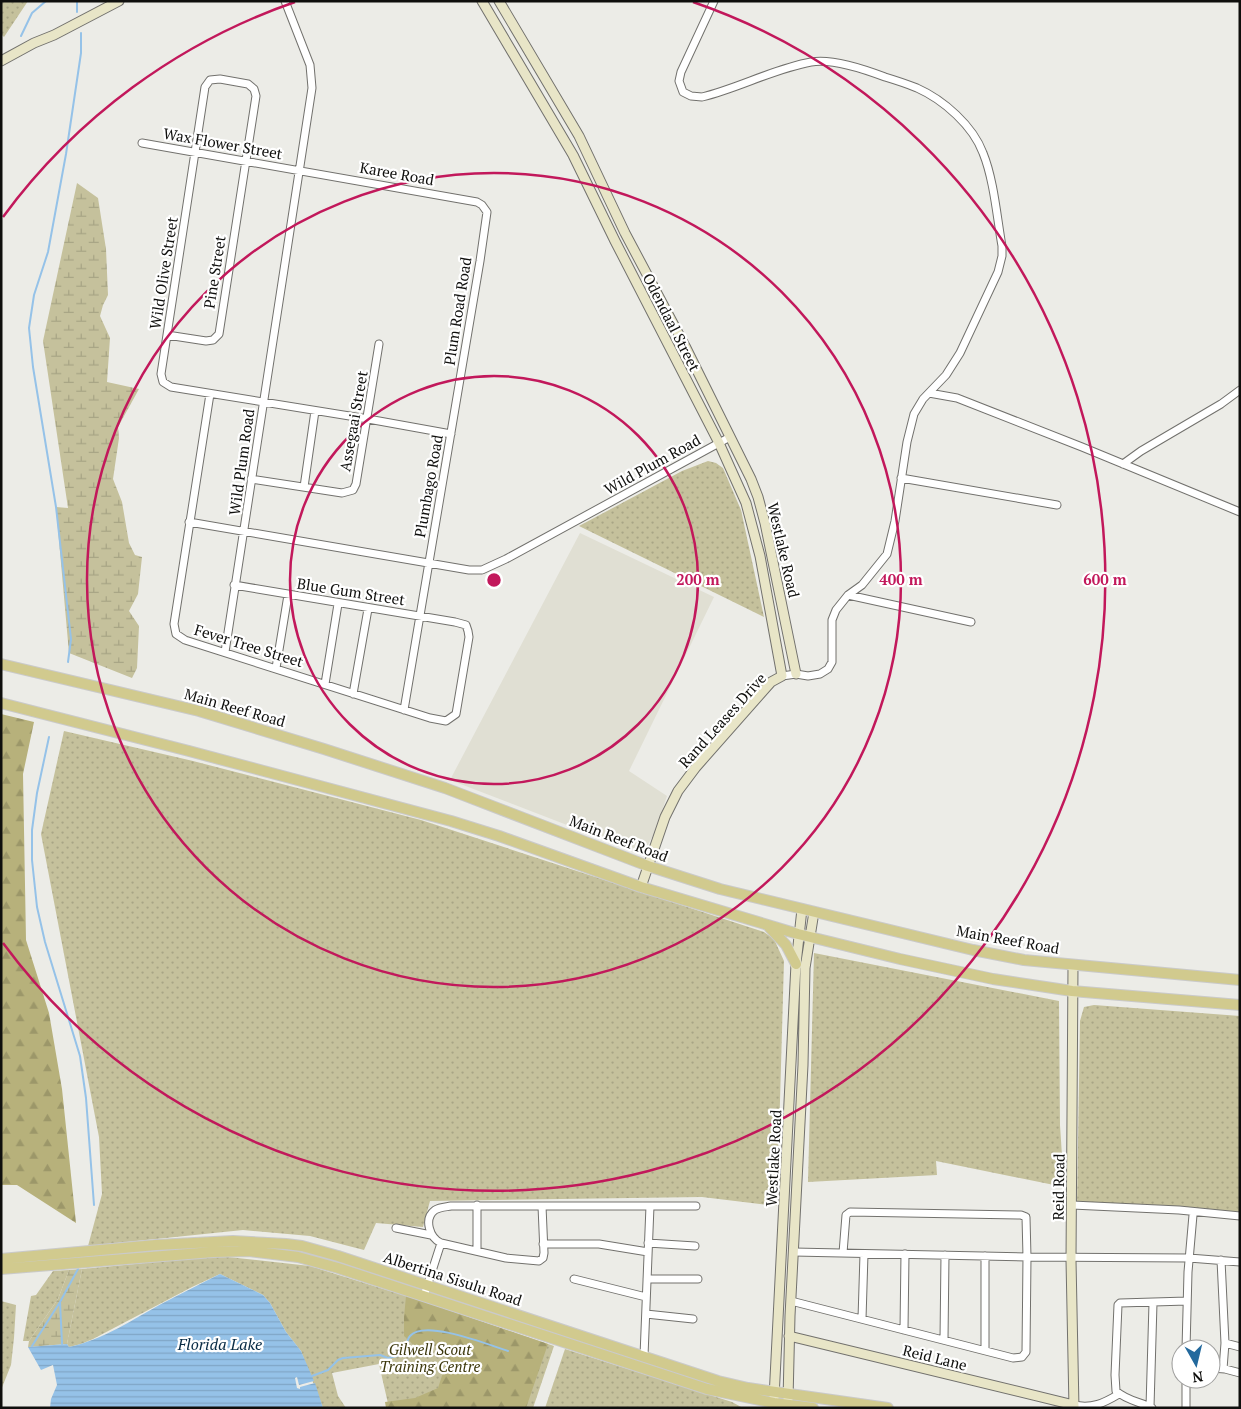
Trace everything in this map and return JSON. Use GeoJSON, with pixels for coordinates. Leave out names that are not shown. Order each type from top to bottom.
{"type":"FeatureCollection","features":[{"type":"Feature","properties":{"kind":"main road","name":"Main Reef Road"},"geometry":{"type":"LineString","coordinates":[[1,664],[199,711],[324,749],[445,788],[648,866],[720,889],[973,950],[1024,960],[1240,980]]}},
{"type":"Feature","properties":{"kind":"main road"},"geometry":{"type":"LineString","coordinates":[[1,703],[189,750],[451,821],[499,836],[641,887],[798,934],[900,959],[975,975],[1072,991],[1240,1005]]}},
{"type":"Feature","properties":{"kind":"main road"},"geometry":{"type":"LineString","coordinates":[[768,925],[779,936],[796,964]]}},
{"type":"Feature","properties":{"kind":"main road","name":"Albertina Sisulu Road"},"geometry":{"type":"LineString","coordinates":[[1,1259],[201,1242],[259,1241],[302,1246],[318,1250],[426,1291],[656,1372],[707,1388],[774,1405],[813,1408]]}},
{"type":"Feature","properties":{"kind":"main road","name":"Albertina Sisulu Road"},"geometry":{"type":"LineString","coordinates":[[1,1269],[213,1252],[249,1251],[277,1254],[319,1262],[426,1291],[644,1356],[718,1381],[775,1392],[888,1408]]}},
{"type":"Feature","properties":{"kind":"main road"},"geometry":{"type":"LineString","coordinates":[[739,1396],[753,1408]]}},
{"type":"Feature","properties":{"kind":"street"},"geometry":{"type":"LineString","coordinates":[[1,60],[34,43],[54,36],[119,1]]}},
{"type":"Feature","properties":{"kind":"street","name":"Wild Plum Road"},"geometry":{"type":"LineString","coordinates":[[285,1],[310,65],[312,88],[244,532],[475,570],[486,568],[730,437]]}},
{"type":"Feature","properties":{"kind":"street","name":"Odendaal Street"},"geometry":{"type":"LineString","coordinates":[[482,1],[573,155],[719,443],[746,503],[753,526],[782,676]]}},
{"type":"Feature","properties":{"kind":"street","name":"Odendaal Street"},"geometry":{"type":"LineString","coordinates":[[499,1],[579,136],[625,232],[730,437]]}},
{"type":"Feature","properties":{"kind":"street","name":"Rand Leases Drive"},"geometry":{"type":"LineString","coordinates":[[641,887],[664,817],[678,791],[696,767],[771,682],[782,676],[796,674],[808,676],[820,674],[828,669],[832,662],[832,620],[836,610],[888,554],[910,424],[918,407],[946,375],[960,353],[998,272],[1002,256],[984,154],[974,135],[946,106],[918,88],[875,73],[821,61],[788,68],[707,96],[695,97],[687,94],[682,89],[680,81],[681,72],[714,1]]}},
{"type":"Feature","properties":{"kind":"street"},"geometry":{"type":"LineString","coordinates":[[1,66],[43,40]]}},
{"type":"Feature","properties":{"kind":"street","name":"Wild Olive Street"},"geometry":{"type":"LineString","coordinates":[[246,160],[254,89],[248,84],[220,79],[210,80],[205,87],[167,335],[162,374],[163,382],[171,387],[451,434]]}},
{"type":"Feature","properties":{"kind":"street","name":"Wax Flower Street"},"geometry":{"type":"LineString","coordinates":[[142,143],[299,169]]}},
{"type":"Feature","properties":{"kind":"street","name":"Pine Street"},"geometry":{"type":"LineString","coordinates":[[167,335],[209,341],[215,339],[219,334],[246,160]]}},
{"type":"Feature","properties":{"kind":"street","name":"Karee Road"},"geometry":{"type":"LineString","coordinates":[[299,169],[477,202],[487,212]]}},
{"type":"Feature","properties":{"kind":"street","name":"Plum Road Road"},"geometry":{"type":"LineString","coordinates":[[454,414],[487,212]]}},
{"type":"Feature","properties":{"kind":"street","name":"Assegaai Street"},"geometry":{"type":"LineString","coordinates":[[252,479],[342,493],[353,490],[356,484],[380,344]]}},
{"type":"Feature","properties":{"kind":"street"},"geometry":{"type":"LineString","coordinates":[[1123,464],[1141,451],[1221,404],[1240,390]]}},
{"type":"Feature","properties":{"kind":"street"},"geometry":{"type":"LineString","coordinates":[[929,393],[957,398],[1240,512]]}},
{"type":"Feature","properties":{"kind":"street","name":"Fever Tree Street"},"geometry":{"type":"LineString","coordinates":[[210,394],[174,629],[179,637],[353,694],[442,720],[450,719],[456,714],[469,633],[463,624]]}},
{"type":"Feature","properties":{"kind":"street"},"geometry":{"type":"LineString","coordinates":[[304,487],[315,411]]}},
{"type":"Feature","properties":{"kind":"street","name":"Plumbago Road"},"geometry":{"type":"LineString","coordinates":[[404,710],[454,414]]}},
{"type":"Feature","properties":{"kind":"street","name":"Westlake Road"},"geometry":{"type":"LineString","coordinates":[[730,437],[758,497],[796,674]]}},
{"type":"Feature","properties":{"kind":"street"},"geometry":{"type":"LineString","coordinates":[[901,478],[1057,505]]}},
{"type":"Feature","properties":{"kind":"street"},"geometry":{"type":"LineString","coordinates":[[189,522],[244,532],[225,652]]}},
{"type":"Feature","properties":{"kind":"street","name":"Blue Gum Street"},"geometry":{"type":"LineString","coordinates":[[234,586],[463,624]]}},
{"type":"Feature","properties":{"kind":"street"},"geometry":{"type":"LineString","coordinates":[[276,668],[288,595]]}},
{"type":"Feature","properties":{"kind":"street"},"geometry":{"type":"LineString","coordinates":[[848,595],[971,622]]}},
{"type":"Feature","properties":{"kind":"street"},"geometry":{"type":"LineString","coordinates":[[325,684],[338,604]]}},
{"type":"Feature","properties":{"kind":"street"},"geometry":{"type":"LineString","coordinates":[[353,694],[368,609]]}},
{"type":"Feature","properties":{"kind":"street","name":"Westlake Road"},"geometry":{"type":"LineString","coordinates":[[774,1405],[796,964],[802,909]]}},
{"type":"Feature","properties":{"kind":"street","name":"Westlake Road"},"geometry":{"type":"LineString","coordinates":[[788,1406],[789,1336],[803,1064],[805,968],[814,912]]}},
{"type":"Feature","properties":{"kind":"street","name":"Reid Road"},"geometry":{"type":"LineString","coordinates":[[1073,966],[1072,1256],[1074,1406]]}},
{"type":"Feature","properties":{"kind":"street"},"geometry":{"type":"LineString","coordinates":[[477,1251],[478,1205]]}},
{"type":"Feature","properties":{"kind":"street"},"geometry":{"type":"LineString","coordinates":[[542,1206],[544,1256],[538,1261],[506,1258],[441,1243],[436,1241],[431,1235],[430,1218],[436,1210],[451,1206],[478,1205],[696,1206]]}},
{"type":"Feature","properties":{"kind":"street"},"geometry":{"type":"LineString","coordinates":[[1072,1205],[1179,1210],[1240,1216]]}},
{"type":"Feature","properties":{"kind":"street"},"geometry":{"type":"LineString","coordinates":[[644,1356],[650,1206]]}},
{"type":"Feature","properties":{"kind":"street"},"geometry":{"type":"LineString","coordinates":[[791,1301],[1013,1358],[1022,1357],[1026,1352],[1026,1217],[1011,1215],[850,1212],[846,1215],[843,1253]]}},
{"type":"Feature","properties":{"kind":"street"},"geometry":{"type":"LineString","coordinates":[[1186,1339],[1189,1258],[1193,1214]]}},
{"type":"Feature","properties":{"kind":"street"},"geometry":{"type":"LineString","coordinates":[[396,1228],[431,1235]]}},
{"type":"Feature","properties":{"kind":"street"},"geometry":{"type":"LineString","coordinates":[[426,1291],[441,1243]]}},
{"type":"Feature","properties":{"kind":"street"},"geometry":{"type":"LineString","coordinates":[[648,1243],[695,1246]]}},
{"type":"Feature","properties":{"kind":"street"},"geometry":{"type":"LineString","coordinates":[[543,1244],[599,1244],[648,1252]]}},
{"type":"Feature","properties":{"kind":"street"},"geometry":{"type":"LineString","coordinates":[[794,1252],[1189,1258],[1240,1262]]}},
{"type":"Feature","properties":{"kind":"street"},"geometry":{"type":"LineString","coordinates":[[862,1319],[864,1254]]}},
{"type":"Feature","properties":{"kind":"street"},"geometry":{"type":"LineString","coordinates":[[904,1330],[905,1254]]}},
{"type":"Feature","properties":{"kind":"street"},"geometry":{"type":"LineString","coordinates":[[944,1340],[945,1255]]}},
{"type":"Feature","properties":{"kind":"street"},"geometry":{"type":"LineString","coordinates":[[985,1256],[985,1350]]}},
{"type":"Feature","properties":{"kind":"street"},"geometry":{"type":"LineString","coordinates":[[1221,1260],[1225,1343],[1223,1369],[1240,1373]]}},
{"type":"Feature","properties":{"kind":"street"},"geometry":{"type":"LineString","coordinates":[[574,1279],[646,1297]]}},
{"type":"Feature","properties":{"kind":"street"},"geometry":{"type":"LineString","coordinates":[[647,1279],[698,1279]]}},
{"type":"Feature","properties":{"kind":"street"},"geometry":{"type":"LineString","coordinates":[[1151,1408],[1144,1403],[1122,1396],[1116,1391],[1118,1305],[1120,1303],[1187,1301]]}},
{"type":"Feature","properties":{"kind":"street"},"geometry":{"type":"LineString","coordinates":[[1151,1408],[1153,1303]]}},
{"type":"Feature","properties":{"kind":"street"},"geometry":{"type":"LineString","coordinates":[[646,1314],[693,1320]]}},
{"type":"Feature","properties":{"kind":"street","name":"Reid Lane"},"geometry":{"type":"LineString","coordinates":[[789,1336],[1074,1406]]}},
{"type":"Feature","properties":{"kind":"street"},"geometry":{"type":"LineString","coordinates":[[1225,1343],[1240,1347]]}},
{"type":"Feature","properties":{"kind":"street"},"geometry":{"type":"LineString","coordinates":[[1186,1389],[1186,1408]]}},
{"type":"Feature","properties":{"kind":"street"},"geometry":{"type":"LineString","coordinates":[[1074,1406],[1101,1405],[1119,1394]]}},
{"type":"Feature","properties":{"kind":"shaded area"},"geometry":{"type":"Polygon","coordinates":[[[580,533],[714,597],[629,771],[667,796],[655,832],[646,848],[637,852],[450,780],[580,533]]]}},
{"type":"Feature","properties":{"kind":"green space"},"geometry":{"type":"Polygon","coordinates":[[[1,1],[28,1],[4,37],[1,34],[1,1]]]}},
{"type":"Feature","properties":{"kind":"green space"},"geometry":{"type":"Polygon","coordinates":[[[77,183],[98,198],[106,249],[108,295],[100,316],[110,338],[107,382],[139,389],[118,427],[119,438],[113,479],[122,502],[129,543],[135,555],[142,557],[138,594],[129,611],[139,626],[137,668],[132,678],[69,653],[56,507],[68,508],[43,341],[77,183]]]}},
{"type":"Feature","properties":{"kind":"green space"},"geometry":{"type":"Polygon","coordinates":[[[708,461],[716,463],[723,468],[741,510],[764,617],[579,526],[682,471],[708,461]]]}},
{"type":"Feature","properties":{"kind":"green space"},"geometry":{"type":"Polygon","coordinates":[[[1,714],[34,722],[23,774],[26,940],[49,1013],[62,1089],[76,1223],[17,1185],[1,1185],[1,714]]]}},
{"type":"Feature","properties":{"kind":"green space"},"geometry":{"type":"Polygon","coordinates":[[[64,731],[193,761],[421,820],[764,932],[774,939],[784,961],[777,1206],[702,1197],[430,1201],[423,1227],[376,1223],[364,1250],[310,1236],[243,1230],[88,1246],[102,1194],[99,1137],[41,834],[64,731]]]}},
{"type":"Feature","properties":{"kind":"green space"},"geometry":{"type":"Polygon","coordinates":[[[814,953],[1059,1001],[1060,1125],[1064,1187],[936,1161],[937,1175],[808,1182],[814,953]]]}},
{"type":"Feature","properties":{"kind":"green space"},"geometry":{"type":"Polygon","coordinates":[[[1094,1005],[1240,1016],[1240,1212],[1154,1206],[1077,1205],[1080,1021],[1084,1007],[1094,1005]]]}},
{"type":"Feature","properties":{"kind":"green space","name":"Gilwell Scout Training Centre"},"geometry":{"type":"Polygon","coordinates":[[[219,1256],[310,1266],[419,1300],[554,1346],[533,1408],[389,1408],[379,1364],[332,1373],[338,1396],[346,1408],[323,1408],[301,1351],[286,1332],[270,1303],[263,1295],[220,1274],[93,1339],[69,1347],[67,1344],[82,1269],[219,1256]]]}},
{"type":"Feature","properties":{"kind":"green space"},"geometry":{"type":"Polygon","coordinates":[[[82,1269],[67,1344],[28,1347],[29,1341],[58,1299],[69,1270],[82,1269]]]}},
{"type":"Feature","properties":{"kind":"green space"},"geometry":{"type":"Polygon","coordinates":[[[69,1270],[58,1299],[29,1341],[23,1341],[31,1296],[36,1295],[53,1271],[69,1270]]]}},
{"type":"Feature","properties":{"kind":"green space"},"geometry":{"type":"Polygon","coordinates":[[[406,1296],[548,1344],[526,1408],[386,1408],[385,1402],[415,1398],[438,1388],[449,1354],[446,1345],[416,1347],[404,1336],[406,1296]]]}},
{"type":"Feature","properties":{"kind":"green space"},"geometry":{"type":"Polygon","coordinates":[[[1,1301],[16,1305],[11,1365],[1,1390],[1,1301]]]}},
{"type":"Feature","properties":{"kind":"green space"},"geometry":{"type":"Polygon","coordinates":[[[565,1349],[732,1402],[743,1408],[545,1408],[565,1349]]]}},
{"type":"Feature","properties":{"kind":"water","name":"Florida Lake"},"geometry":{"type":"Polygon","coordinates":[[[220,1274],[263,1295],[270,1303],[286,1332],[301,1351],[314,1381],[299,1385],[297,1377],[295,1378],[297,1388],[300,1389],[300,1387],[315,1383],[323,1408],[50,1408],[51,1399],[57,1385],[53,1365],[41,1370],[28,1347],[67,1344],[69,1347],[82,1344],[119,1328],[220,1274]]]}},
{"type":"Feature","properties":{"kind":"waterway"},"geometry":{"type":"LineString","coordinates":[[21,36],[32,13],[46,1]]}},
{"type":"Feature","properties":{"kind":"waterway"},"geometry":{"type":"LineString","coordinates":[[77,1],[77,12]]}},
{"type":"Feature","properties":{"kind":"waterway"},"geometry":{"type":"LineString","coordinates":[[68,662],[71,639],[56,507],[33,367],[29,328],[34,295],[48,252],[66,154],[81,53],[81,33]]}},
{"type":"Feature","properties":{"kind":"waterway"},"geometry":{"type":"LineString","coordinates":[[49,737],[37,793],[32,830],[32,860],[37,907],[45,942],[80,1056],[86,1098],[94,1205]]}},
{"type":"Feature","properties":{"kind":"waterway"},"geometry":{"type":"LineString","coordinates":[[62,1344],[60,1302],[78,1269]]}},
{"type":"Feature","properties":{"kind":"waterway"},"geometry":{"type":"LineString","coordinates":[[32,1346],[60,1302]]}},
{"type":"Feature","properties":{"kind":"waterway"},"geometry":{"type":"LineString","coordinates":[[312,1376],[328,1370],[338,1360],[343,1358],[380,1355],[388,1358],[397,1356],[407,1347],[410,1336],[429,1330],[458,1335],[508,1351]]}}]}
